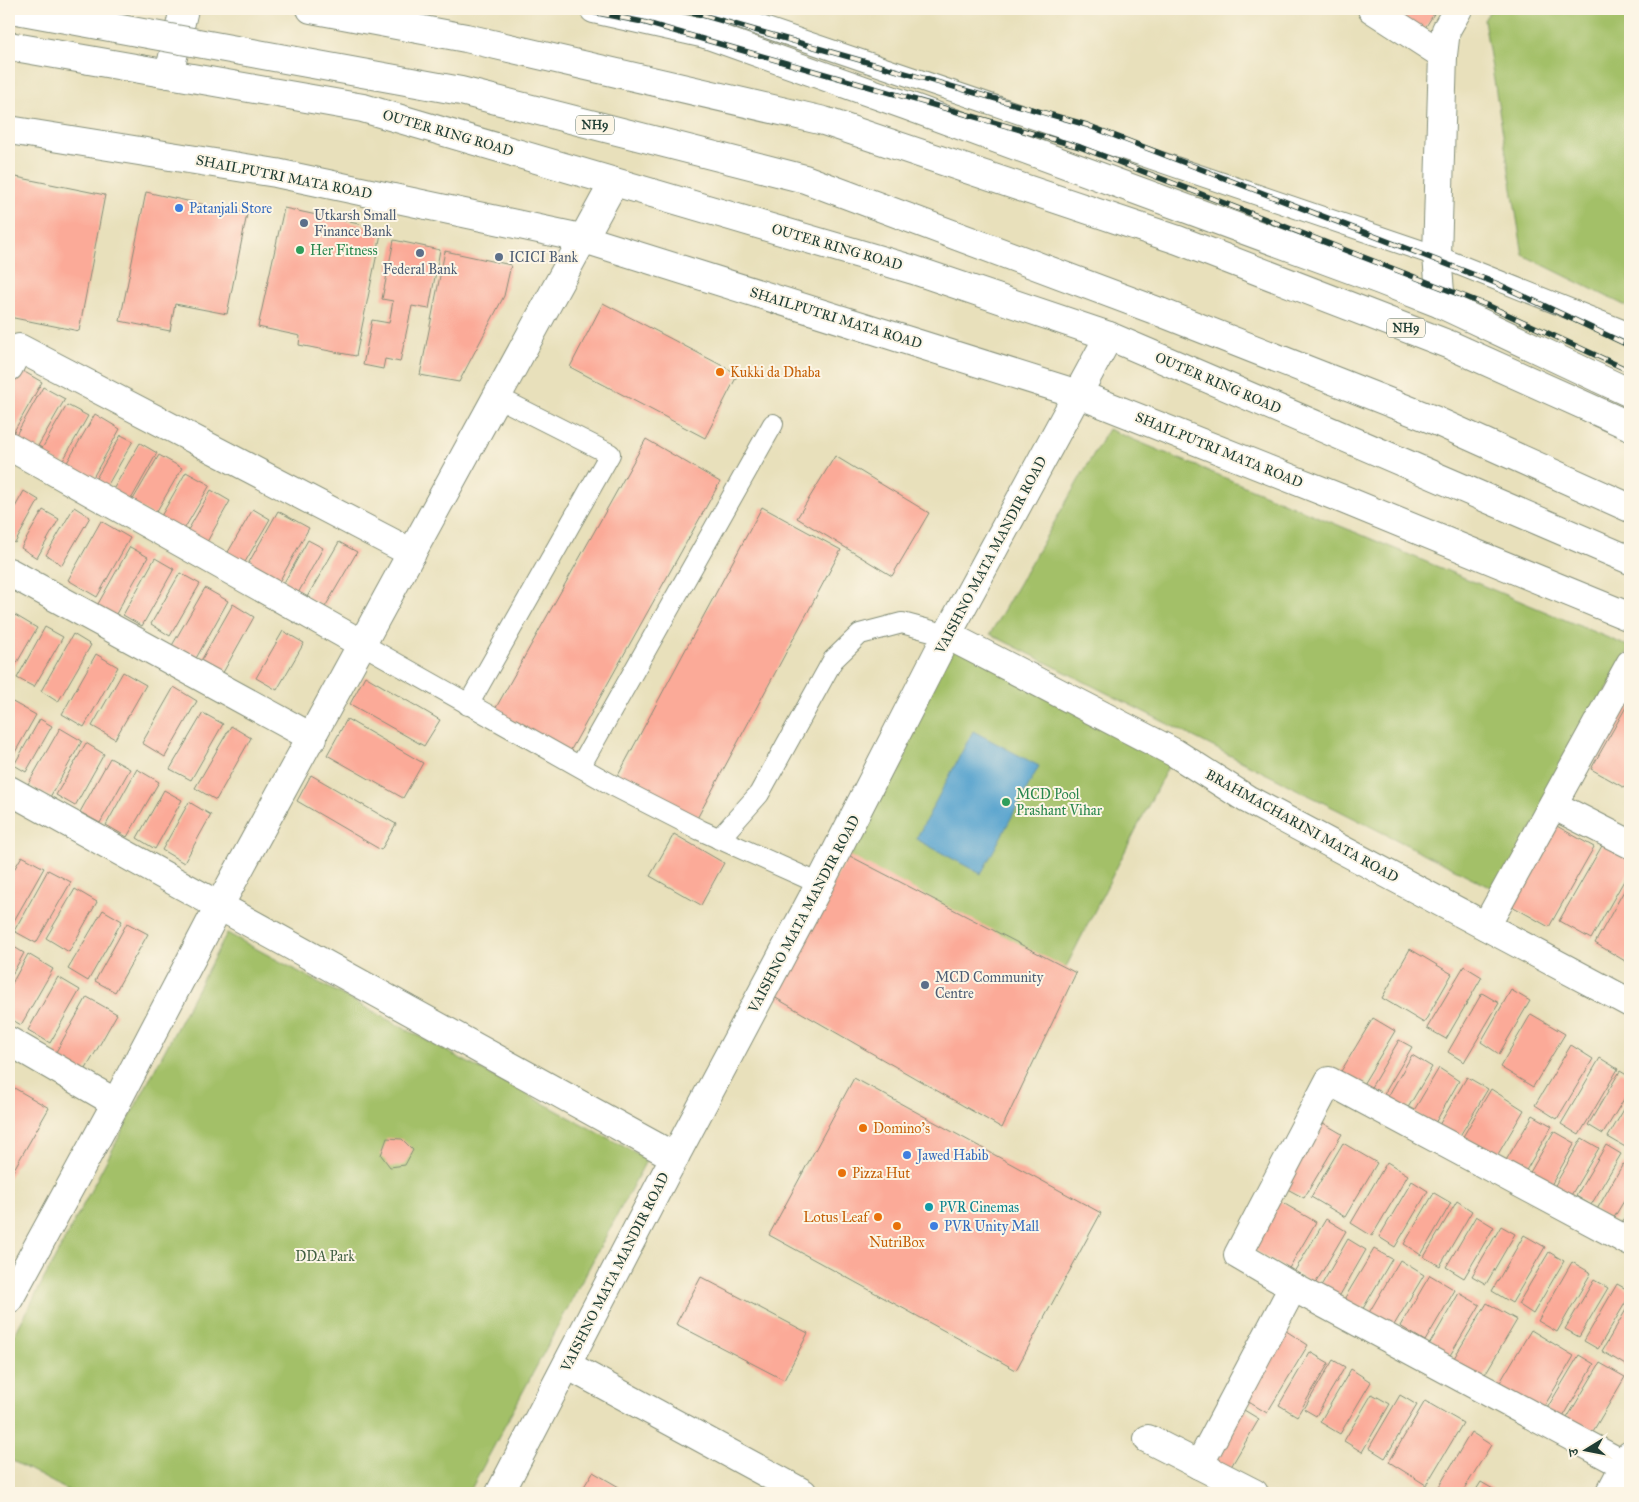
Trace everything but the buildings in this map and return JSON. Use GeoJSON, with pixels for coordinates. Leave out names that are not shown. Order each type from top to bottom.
{"type":"FeatureCollection","features":[{"type":"Feature","properties":{"kind":"main road","name":"NH9"},"geometry":{"type":"LineString","coordinates":[[11,9],[461,91],[805,178],[1160,312],[1434,420],[1630,508]]}},
{"type":"Feature","properties":{"kind":"main road"},"geometry":{"type":"LineString","coordinates":[[169,74],[184,9]]}},
{"type":"Feature","properties":{"kind":"main road","name":"NH9"},"geometry":{"type":"LineString","coordinates":[[311,9],[466,38],[824,121],[1178,240],[1450,345],[1630,426]]}},
{"type":"Feature","properties":{"kind":"main road"},"geometry":{"type":"LineString","coordinates":[[594,9],[715,16],[918,109],[1441,304],[1630,392]]}},
{"type":"Feature","properties":{"kind":"main road"},"geometry":{"type":"LineString","coordinates":[[1372,9],[1443,55]]}},
{"type":"Feature","properties":{"kind":"main road"},"geometry":{"type":"LineString","coordinates":[[1441,304],[1437,256],[1443,55],[1446,30],[1458,9]]}},
{"type":"Feature","properties":{"kind":"main road","name":"OUTER RING ROAD"},"geometry":{"type":"LineString","coordinates":[[9,46],[363,108],[914,270],[1109,336],[1630,560]]}},
{"type":"Feature","properties":{"kind":"main road","name":"SHAILPUTRI MATA ROAD"},"geometry":{"type":"LineString","coordinates":[[9,130],[276,173],[582,238],[1078,394],[1340,498],[1630,617]]}},
{"type":"Feature","properties":{"kind":"main road"},"geometry":{"type":"LineString","coordinates":[[9,1299],[17,1266],[116,1103],[219,906],[313,738],[362,644],[614,182]]}},
{"type":"Feature","properties":{"kind":"main road","name":"VAISHNO MATA MANDIR ROAD"},"geometry":{"type":"LineString","coordinates":[[500,1493],[820,884],[947,635],[1109,336]]}},
{"type":"Feature","properties":{"kind":"main road"},"geometry":{"type":"LineString","coordinates":[[9,366],[19,348],[412,554]]}},
{"type":"Feature","properties":{"kind":"main road"},"geometry":{"type":"LineString","coordinates":[[9,446],[362,644]]}},
{"type":"Feature","properties":{"kind":"main road"},"geometry":{"type":"LineString","coordinates":[[9,572],[313,738]]}},
{"type":"Feature","properties":{"kind":"main road","name":"BRAHMACHARINI MATA ROAD"},"geometry":{"type":"LineString","coordinates":[[947,635],[1175,753],[1247,798],[1630,1003]]}},
{"type":"Feature","properties":{"kind":"main road"},"geometry":{"type":"LineString","coordinates":[[1486,926],[1630,664]]}},
{"type":"Feature","properties":{"kind":"main road"},"geometry":{"type":"LineString","coordinates":[[9,790],[675,1157]]}},
{"type":"Feature","properties":{"kind":"main road"},"geometry":{"type":"LineString","coordinates":[[1553,805],[1630,844]]}},
{"type":"Feature","properties":{"kind":"main road"},"geometry":{"type":"LineString","coordinates":[[9,1041],[116,1103]]}},
{"type":"Feature","properties":{"kind":"main road"},"geometry":{"type":"LineString","coordinates":[[1610,1493],[1628,1462],[1293,1286],[1238,1254],[1329,1081],[1630,1242]]}},
{"type":"Feature","properties":{"kind":"main road"},"geometry":{"type":"LineString","coordinates":[[1199,1465],[1293,1286]]}},
{"type":"Feature","properties":{"kind":"main road"},"geometry":{"type":"LineString","coordinates":[[567,1365],[803,1493]]}},
{"type":"Feature","properties":{"kind":"main road"},"geometry":{"type":"LineString","coordinates":[[1148,1439],[1254,1493]]}},
{"type":"Feature","properties":{"kind":"lane"},"geometry":{"type":"LineString","coordinates":[[715,16],[1437,256],[1630,332]]}},
{"type":"Feature","properties":{"kind":"lane"},"geometry":{"type":"LineString","coordinates":[[468,705],[610,454],[497,397]]}},
{"type":"Feature","properties":{"kind":"lane"},"geometry":{"type":"LineString","coordinates":[[581,766],[773,424]]}},
{"type":"Feature","properties":{"kind":"lane"},"geometry":{"type":"LineString","coordinates":[[719,839],[759,794],[833,660],[860,634],[902,623],[947,635]]}},
{"type":"Feature","properties":{"kind":"lane"},"geometry":{"type":"LineString","coordinates":[[362,644],[614,786],[719,839],[820,884]]}},
{"type":"Feature","properties":{"kind":"green space"},"geometry":{"type":"Polygon","coordinates":[[[1491,9],[1630,9],[1630,308],[1523,255],[1484,20],[1491,9]]]}},
{"type":"Feature","properties":{"kind":"green space"},"geometry":{"type":"Polygon","coordinates":[[[1108,429],[1630,647],[1498,891],[990,634],[1108,429]]]}},
{"type":"Feature","properties":{"kind":"green space","name":"MCD Pool Prashant Vihar"},"geometry":{"type":"Polygon","coordinates":[[[947,635],[1175,753],[1065,969],[836,851],[947,635]]]}},
{"type":"Feature","properties":{"kind":"green space","name":"DDA Park"},"geometry":{"type":"Polygon","coordinates":[[[227,933],[647,1159],[469,1493],[73,1493],[9,1459],[9,1345],[227,933]]]}},
{"type":"Feature","properties":{"kind":"water"},"geometry":{"type":"Polygon","coordinates":[[[973,731],[1039,766],[981,874],[916,839],[973,731]]]}},
{"type":"Feature","properties":{"kind":"railway"},"geometry":{"type":"LineString","coordinates":[[577,9],[643,22],[1080,147],[1489,306],[1630,371]]}},
{"type":"Feature","properties":{"kind":"railway"},"geometry":{"type":"LineString","coordinates":[[681,9],[1087,125],[1498,284],[1630,346]]}},
{"type":"Feature","properties":{"kind":"place","name":"Patanjali Store"},"geometry":{"type":"Point","coordinates":[179,208]}},
{"type":"Feature","properties":{"kind":"place","name":"Utkarsh Small Finance Bank"},"geometry":{"type":"Point","coordinates":[304,223]}},
{"type":"Feature","properties":{"kind":"place","name":"Her Fitness"},"geometry":{"type":"Point","coordinates":[300,250]}},
{"type":"Feature","properties":{"kind":"place","name":"Federal Bank"},"geometry":{"type":"Point","coordinates":[420,253]}},
{"type":"Feature","properties":{"kind":"place","name":"ICICI Bank"},"geometry":{"type":"Point","coordinates":[499,257]}},
{"type":"Feature","properties":{"kind":"place","name":"Kukki da Dhaba"},"geometry":{"type":"Point","coordinates":[720,372]}},
{"type":"Feature","properties":{"kind":"place","name":"MCD Pool Prashant Vihar"},"geometry":{"type":"Point","coordinates":[1006,802]}},
{"type":"Feature","properties":{"kind":"place","name":"MCD Community Centre"},"geometry":{"type":"Point","coordinates":[925,985]}},
{"type":"Feature","properties":{"kind":"place","name":"Domino's"},"geometry":{"type":"Point","coordinates":[863,1128]}},
{"type":"Feature","properties":{"kind":"place","name":"Jawed Habib"},"geometry":{"type":"Point","coordinates":[907,1155]}},
{"type":"Feature","properties":{"kind":"place","name":"Pizza Hut"},"geometry":{"type":"Point","coordinates":[842,1173]}},
{"type":"Feature","properties":{"kind":"place","name":"PVR Cinemas"},"geometry":{"type":"Point","coordinates":[929,1207]}},
{"type":"Feature","properties":{"kind":"place","name":"Lotus Leaf"},"geometry":{"type":"Point","coordinates":[878,1217]}},
{"type":"Feature","properties":{"kind":"place","name":"NutriBox"},"geometry":{"type":"Point","coordinates":[897,1226]}},
{"type":"Feature","properties":{"kind":"place","name":"PVR Unity Mall"},"geometry":{"type":"Point","coordinates":[934,1226]}}]}
